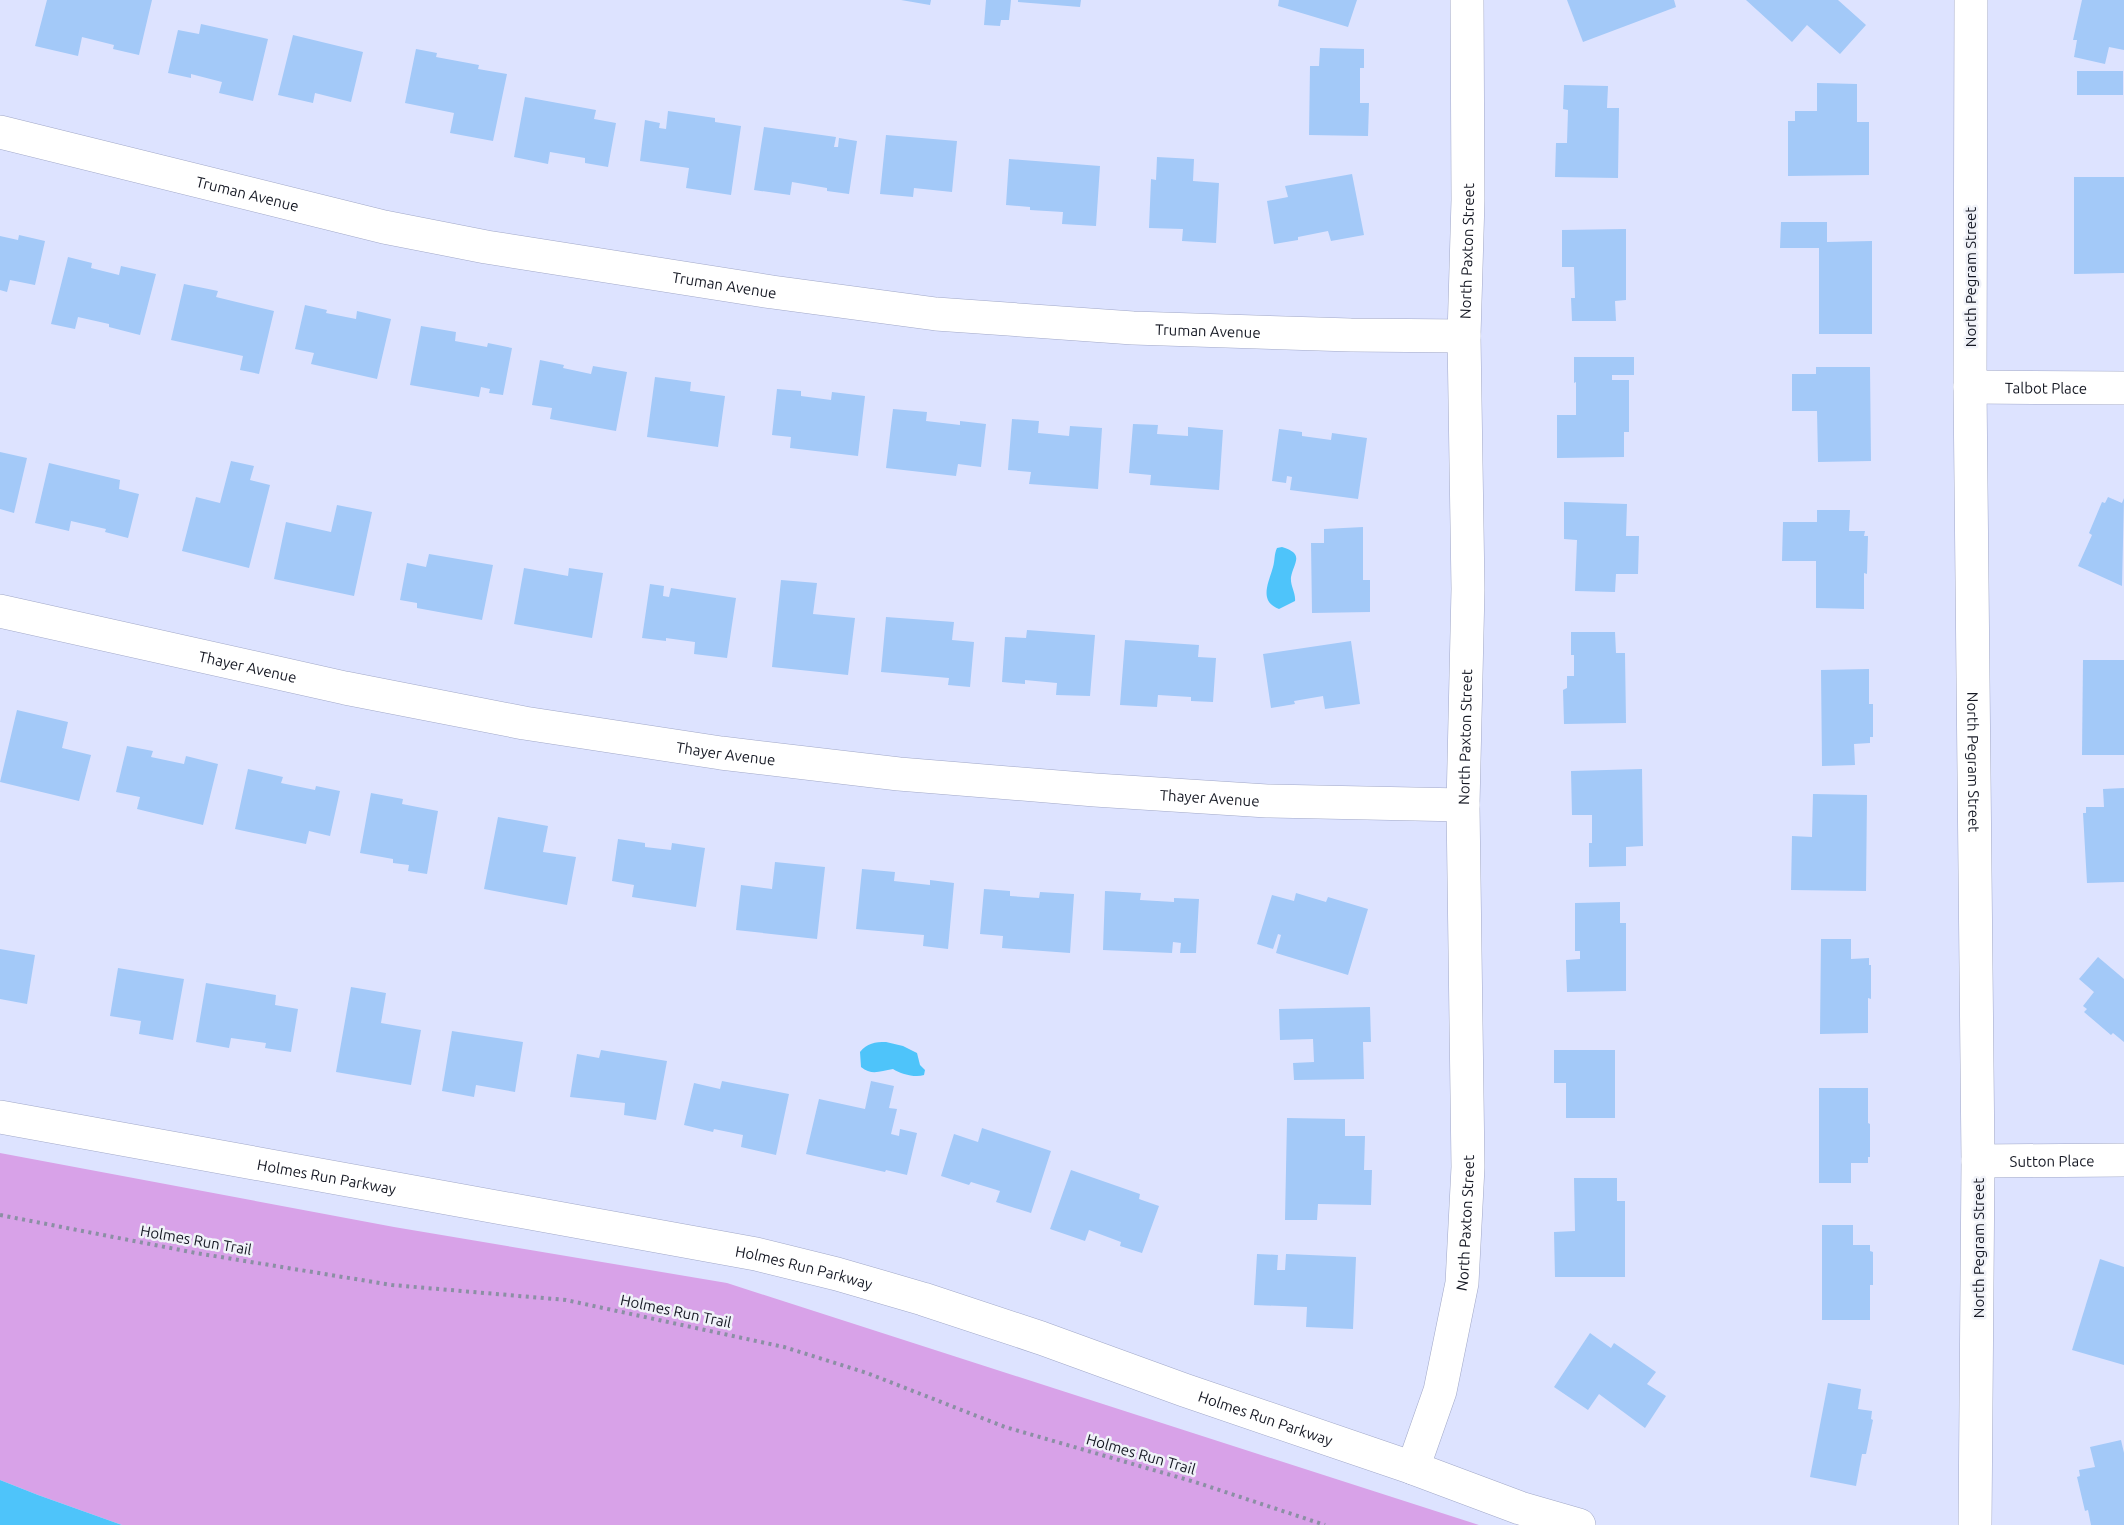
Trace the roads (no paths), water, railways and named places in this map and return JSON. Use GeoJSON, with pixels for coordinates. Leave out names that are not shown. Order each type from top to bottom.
{"type":"FeatureCollection","features":[{"type":"Feature","properties":{"kind":"street","name":"North Paxton Street"},"geometry":{"type":"LineString","coordinates":[[1413,1468],[1440,1391],[1462,1283],[1468,1167],[1462,805],[1468,589],[1464,336],[1468,200],[1467,0]]}},
{"type":"Feature","properties":{"kind":"street","name":"North Pegram Street"},"geometry":{"type":"LineString","coordinates":[[1971,0],[1970,387],[1978,1161],[1975,1525]]}},
{"type":"Feature","properties":{"kind":"street","name":"Truman Avenue"},"geometry":{"type":"LineString","coordinates":[[0,132],[384,227],[497,249],[772,292],[936,314],[1133,328],[1352,336],[1464,336]]}},
{"type":"Feature","properties":{"kind":"street","name":"Talbot Place"},"geometry":{"type":"LineString","coordinates":[[1970,387],[2124,388]]}},
{"type":"Feature","properties":{"kind":"street","name":"Thayer Avenue"},"geometry":{"type":"LineString","coordinates":[[0,611],[345,688],[524,723],[721,753],[899,774],[1095,790],[1267,801],[1462,805]]}},
{"type":"Feature","properties":{"kind":"street","name":"Holmes Run Parkway"},"geometry":{"type":"LineString","coordinates":[[0,1117],[779,1259],[923,1299],[1041,1338],[1184,1390],[1413,1468],[1520,1508],[1579,1525]]}},
{"type":"Feature","properties":{"kind":"street","name":"Sutton Place"},"geometry":{"type":"LineString","coordinates":[[1978,1161],[2124,1160]]}},
{"type":"Feature","properties":{"kind":"water"},"geometry":{"type":"Polygon","coordinates":[[[1282,547],[1296,556],[1291,577],[1295,601],[1279,609],[1269,601],[1267,591],[1276,550],[1282,547]]]}},
{"type":"Feature","properties":{"kind":"water"},"geometry":{"type":"Polygon","coordinates":[[[878,1042],[903,1046],[917,1053],[920,1065],[925,1070],[924,1075],[908,1075],[893,1069],[873,1072],[861,1067],[860,1052],[865,1047],[878,1042]]]}},
{"type":"Feature","properties":{"kind":"water"},"geometry":{"type":"Polygon","coordinates":[[[0,1480],[38,1495],[122,1525],[0,1525],[0,1480]]]}}]}
